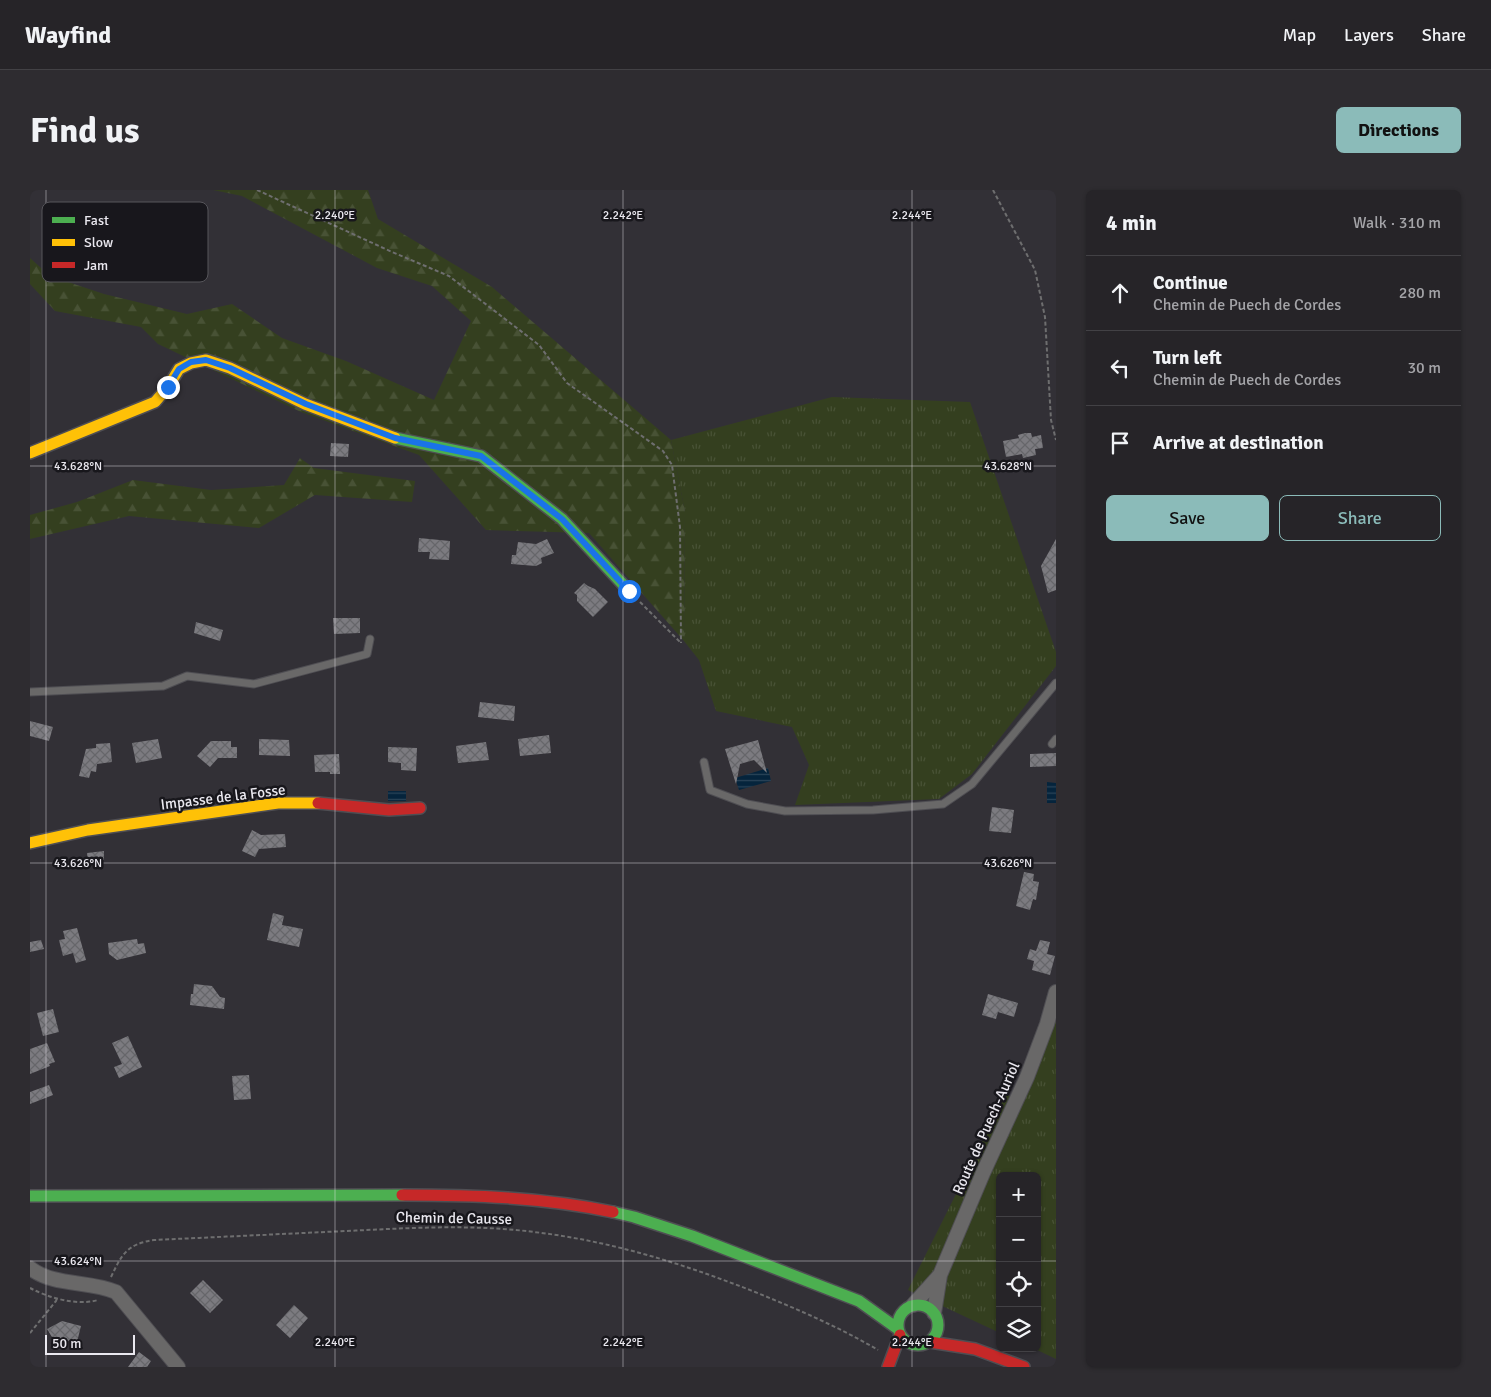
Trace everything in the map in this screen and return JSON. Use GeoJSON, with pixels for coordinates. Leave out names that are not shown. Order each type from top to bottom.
{"type":"FeatureCollection","features":[{"type":"Feature","properties":{"kind":"main road"},"geometry":{"type":"LineString","coordinates":[[30,453],[156,402],[179,369],[191,362],[206,360],[230,368],[306,404],[395,438],[481,456],[562,519],[629,591]]}},
{"type":"Feature","properties":{"kind":"main road","name":"Impasse de la Fosse"},"geometry":{"type":"LineString","coordinates":[[30,842],[88,830],[278,804],[303,802],[389,810],[420,808]]}},
{"type":"Feature","properties":{"kind":"main road"},"geometry":{"type":"LineString","coordinates":[[30,1196],[464,1195],[556,1202],[589,1207],[634,1217],[692,1236],[859,1301],[926,1307],[943,1324],[975,1349]]}},
{"type":"Feature","properties":{"kind":"main road"},"geometry":{"type":"LineString","coordinates":[[859,1301],[899,1332],[908,1343],[975,1349],[1024,1367]]}},
{"type":"Feature","properties":{"kind":"main road"},"geometry":{"type":"LineString","coordinates":[[888,1367],[899,1332],[898,1323],[903,1312],[910,1307]]}},
{"type":"Feature","properties":{"kind":"main road"},"geometry":{"type":"LineString","coordinates":[[901,1363],[937,1333],[943,1324]]}},
{"type":"Feature","properties":{"kind":"street","name":"Route de Puech-Auriol"},"geometry":{"type":"LineString","coordinates":[[940,1275],[983,1173],[1027,1077],[1047,1024],[1056,992]]}},
{"type":"Feature","properties":{"kind":"street"},"geometry":{"type":"LineString","coordinates":[[30,1268],[40,1275],[57,1280],[106,1288],[116,1292],[178,1367]]}},
{"type":"Feature","properties":{"kind":"street"},"geometry":{"type":"LineString","coordinates":[[910,1307],[940,1275]]}},
{"type":"Feature","properties":{"kind":"street"},"geometry":{"type":"LineString","coordinates":[[940,1275],[943,1324]]}},
{"type":"Feature","properties":{"kind":"lane"},"geometry":{"type":"LineString","coordinates":[[30,692],[162,686],[187,676],[254,684],[367,654],[370,639]]}},
{"type":"Feature","properties":{"kind":"lane"},"geometry":{"type":"LineString","coordinates":[[704,762],[710,790],[747,804],[785,811],[873,810],[943,804],[972,784],[1056,683]]}},
{"type":"Feature","properties":{"kind":"path"},"geometry":{"type":"LineString","coordinates":[[257,190],[392,252],[450,276],[539,345],[567,383],[663,451],[672,465],[680,526],[681,643],[629,591]]}},
{"type":"Feature","properties":{"kind":"path"},"geometry":{"type":"LineString","coordinates":[[994,190],[1035,270],[1045,317],[1051,420],[1056,440]]}},
{"type":"Feature","properties":{"kind":"path","name":"Chemin de Causse"},"geometry":{"type":"LineString","coordinates":[[30,1288],[57,1298],[79,1302],[93,1301],[101,1298],[127,1249],[139,1243],[154,1240],[406,1228],[459,1228],[533,1232],[580,1238],[689,1267],[815,1318],[859,1338],[881,1352]]}},
{"type":"Feature","properties":{"kind":"path"},"geometry":{"type":"LineString","coordinates":[[30,1332],[57,1298]]}},
{"type":"Feature","properties":{"kind":"green space"},"geometry":{"type":"Polygon","coordinates":[[[213,190],[368,190],[378,219],[492,287],[671,440],[685,512],[684,641],[589,533],[486,530],[419,455],[301,412],[158,344],[141,327],[55,311],[30,284],[30,258],[42,269],[42,282],[68,282],[104,294],[187,314],[232,304],[282,338],[346,361],[434,400],[471,321],[432,286],[377,268],[242,196],[213,190]]]}},
{"type":"Feature","properties":{"kind":"green space"},"geometry":{"type":"Polygon","coordinates":[[[832,397],[970,402],[1056,652],[1056,666],[972,774],[939,799],[795,805],[809,765],[792,727],[716,711],[699,660],[684,641],[685,512],[671,440],[832,397]]]}},
{"type":"Feature","properties":{"kind":"green space"},"geometry":{"type":"Polygon","coordinates":[[[300,458],[314,468],[415,481],[412,502],[315,495],[259,528],[129,516],[30,539],[30,515],[77,502],[133,480],[211,490],[284,485],[300,458]]]}},
{"type":"Feature","properties":{"kind":"green space"},"geometry":{"type":"Polygon","coordinates":[[[1056,1013],[1056,1359],[1041,1352],[1041,1172],[996,1172],[996,1331],[908,1290],[1005,1096],[1023,1094],[1056,1013]]]}},
{"type":"Feature","properties":{"kind":"water"},"geometry":{"type":"Polygon","coordinates":[[[768,768],[771,781],[739,790],[735,778],[768,768]]]}},
{"type":"Feature","properties":{"kind":"water"},"geometry":{"type":"Polygon","coordinates":[[[1047,782],[1056,783],[1056,803],[1047,803],[1047,782]]]}},
{"type":"Feature","properties":{"kind":"water"},"geometry":{"type":"Polygon","coordinates":[[[388,791],[406,791],[406,801],[388,801],[388,791]]]}},
{"type":"Feature","properties":{"kind":"building"},"geometry":{"type":"Polygon","coordinates":[[[1031,433],[1032,437],[1041,435],[1043,448],[1035,449],[1036,455],[1023,458],[1022,454],[1006,457],[1003,441],[1019,438],[1018,435],[1031,433]]]}},
{"type":"Feature","properties":{"kind":"building"},"geometry":{"type":"Polygon","coordinates":[[[331,443],[349,444],[348,457],[330,456],[331,443]]]}},
{"type":"Feature","properties":{"kind":"building"},"geometry":{"type":"Polygon","coordinates":[[[419,538],[450,541],[449,560],[429,559],[430,552],[418,552],[419,538]]]}},
{"type":"Feature","properties":{"kind":"building"},"geometry":{"type":"Polygon","coordinates":[[[547,539],[554,553],[541,558],[542,563],[536,566],[511,564],[512,555],[516,555],[518,542],[536,544],[547,539]]]}},
{"type":"Feature","properties":{"kind":"building"},"geometry":{"type":"Polygon","coordinates":[[[1056,539],[1056,590],[1048,593],[1041,566],[1056,539]]]}},
{"type":"Feature","properties":{"kind":"building"},"geometry":{"type":"Polygon","coordinates":[[[584,583],[595,589],[608,602],[593,617],[577,601],[577,595],[574,593],[584,583]]]}},
{"type":"Feature","properties":{"kind":"building"},"geometry":{"type":"Polygon","coordinates":[[[333,618],[360,618],[360,633],[334,634],[333,618]]]}},
{"type":"Feature","properties":{"kind":"building"},"geometry":{"type":"Polygon","coordinates":[[[196,622],[223,630],[220,641],[194,633],[196,622]]]}},
{"type":"Feature","properties":{"kind":"building"},"geometry":{"type":"Polygon","coordinates":[[[480,702],[515,706],[514,721],[478,717],[480,702]]]}},
{"type":"Feature","properties":{"kind":"building"},"geometry":{"type":"Polygon","coordinates":[[[30,721],[53,727],[49,741],[30,736],[30,721]]]}},
{"type":"Feature","properties":{"kind":"building"},"geometry":{"type":"Polygon","coordinates":[[[549,735],[551,753],[520,756],[518,739],[549,735]]]}},
{"type":"Feature","properties":{"kind":"building"},"geometry":{"type":"Polygon","coordinates":[[[158,739],[162,758],[136,763],[132,743],[158,739]]]}},
{"type":"Feature","properties":{"kind":"building"},"geometry":{"type":"Polygon","coordinates":[[[259,739],[289,740],[290,756],[259,755],[259,739]]]}},
{"type":"Feature","properties":{"kind":"building"},"geometry":{"type":"Polygon","coordinates":[[[758,740],[767,773],[754,760],[740,764],[736,784],[725,749],[758,740]]]}},
{"type":"Feature","properties":{"kind":"building"},"geometry":{"type":"Polygon","coordinates":[[[211,741],[231,741],[231,747],[237,747],[237,758],[218,758],[210,767],[197,756],[211,741]]]}},
{"type":"Feature","properties":{"kind":"building"},"geometry":{"type":"Polygon","coordinates":[[[486,742],[489,760],[458,763],[456,746],[486,742]]]}},
{"type":"Feature","properties":{"kind":"building"},"geometry":{"type":"Polygon","coordinates":[[[110,743],[112,762],[97,764],[96,772],[91,771],[89,778],[79,776],[86,749],[96,748],[96,744],[110,743]]]}},
{"type":"Feature","properties":{"kind":"building"},"geometry":{"type":"Polygon","coordinates":[[[388,747],[417,748],[416,771],[401,770],[401,763],[388,762],[388,747]]]}},
{"type":"Feature","properties":{"kind":"building"},"geometry":{"type":"Polygon","coordinates":[[[1056,753],[1056,766],[1030,767],[1030,754],[1056,753]]]}},
{"type":"Feature","properties":{"kind":"building"},"geometry":{"type":"Polygon","coordinates":[[[339,754],[340,774],[315,772],[314,755],[339,754]]]}},
{"type":"Feature","properties":{"kind":"building"},"geometry":{"type":"Polygon","coordinates":[[[992,807],[1014,810],[1011,833],[989,831],[992,807]]]}},
{"type":"Feature","properties":{"kind":"building"},"geometry":{"type":"Polygon","coordinates":[[[252,830],[261,835],[285,834],[286,847],[259,849],[255,857],[242,851],[252,830]]]}},
{"type":"Feature","properties":{"kind":"building"},"geometry":{"type":"Polygon","coordinates":[[[104,851],[104,860],[88,862],[87,853],[104,851]]]}},
{"type":"Feature","properties":{"kind":"building"},"geometry":{"type":"Polygon","coordinates":[[[1024,872],[1034,874],[1033,881],[1039,882],[1036,900],[1033,899],[1030,910],[1016,906],[1024,872]]]}},
{"type":"Feature","properties":{"kind":"building"},"geometry":{"type":"Polygon","coordinates":[[[273,913],[284,916],[282,925],[303,929],[299,947],[267,940],[273,913]]]}},
{"type":"Feature","properties":{"kind":"building"},"geometry":{"type":"Polygon","coordinates":[[[77,928],[86,960],[76,963],[73,953],[63,956],[59,940],[65,939],[63,931],[77,928]]]}},
{"type":"Feature","properties":{"kind":"building"},"geometry":{"type":"Polygon","coordinates":[[[137,939],[138,944],[144,943],[146,953],[117,960],[109,954],[108,943],[137,939]]]}},
{"type":"Feature","properties":{"kind":"building"},"geometry":{"type":"Polygon","coordinates":[[[41,940],[44,949],[30,952],[30,942],[41,940]]]}},
{"type":"Feature","properties":{"kind":"building"},"geometry":{"type":"Polygon","coordinates":[[[1040,940],[1050,942],[1047,954],[1055,956],[1050,975],[1032,970],[1034,961],[1027,959],[1030,949],[1036,951],[1040,940]]]}},
{"type":"Feature","properties":{"kind":"building"},"geometry":{"type":"Polygon","coordinates":[[[194,984],[212,986],[220,997],[225,998],[224,1009],[190,1005],[194,984]]]}},
{"type":"Feature","properties":{"kind":"building"},"geometry":{"type":"Polygon","coordinates":[[[988,994],[1018,1003],[1014,1017],[998,1012],[996,1019],[982,1015],[988,994]]]}},
{"type":"Feature","properties":{"kind":"building"},"geometry":{"type":"Polygon","coordinates":[[[53,1009],[59,1032],[43,1036],[37,1013],[53,1009]]]}},
{"type":"Feature","properties":{"kind":"building"},"geometry":{"type":"Polygon","coordinates":[[[128,1036],[142,1067],[119,1078],[114,1067],[122,1064],[112,1043],[128,1036]]]}},
{"type":"Feature","properties":{"kind":"building"},"geometry":{"type":"Polygon","coordinates":[[[47,1043],[55,1062],[30,1074],[30,1049],[47,1043]]]}},
{"type":"Feature","properties":{"kind":"building"},"geometry":{"type":"Polygon","coordinates":[[[249,1075],[251,1099],[234,1100],[232,1076],[249,1075]]]}},
{"type":"Feature","properties":{"kind":"building"},"geometry":{"type":"Polygon","coordinates":[[[49,1085],[53,1095],[30,1104],[30,1092],[49,1085]]]}},
{"type":"Feature","properties":{"kind":"building"},"geometry":{"type":"Polygon","coordinates":[[[203,1280],[223,1300],[210,1313],[190,1293],[203,1280]]]}},
{"type":"Feature","properties":{"kind":"building"},"geometry":{"type":"Polygon","coordinates":[[[294,1305],[308,1318],[290,1338],[276,1325],[294,1305]]]}},
{"type":"Feature","properties":{"kind":"building"},"geometry":{"type":"Polygon","coordinates":[[[62,1321],[81,1326],[77,1342],[70,1340],[58,1347],[47,1329],[62,1321]]]}},
{"type":"Feature","properties":{"kind":"building"},"geometry":{"type":"Polygon","coordinates":[[[139,1352],[151,1361],[147,1367],[128,1367],[139,1352]]]}},
{"type":"Feature","properties":{"kind":"traffic: fast"},"geometry":{"type":"LineString","coordinates":[[395,438],[481,456],[562,519],[629,591]]}},
{"type":"Feature","properties":{"kind":"traffic: fast"},"geometry":{"type":"LineString","coordinates":[[30,1196],[402,1195]]}},
{"type":"Feature","properties":{"kind":"traffic: fast"},"geometry":{"type":"LineString","coordinates":[[613,1212],[692,1236],[859,1301],[898,1329]]}},
{"type":"Feature","properties":{"kind":"traffic: fast"},"geometry":{"type":"LineString","coordinates":[[922,1305],[929,1308],[935,1314],[938,1325],[937,1333],[929,1342],[922,1345],[914,1345],[907,1342],[899,1333],[898,1321],[901,1314],[910,1306],[922,1305]]}},
{"type":"Feature","properties":{"kind":"traffic: slow"},"geometry":{"type":"LineString","coordinates":[[30,453],[155,402],[168,387],[179,369],[191,363],[206,360],[230,368],[305,404],[395,438]]}},
{"type":"Feature","properties":{"kind":"traffic: slow"},"geometry":{"type":"LineString","coordinates":[[30,843],[88,830],[278,803],[318,803]]}},
{"type":"Feature","properties":{"kind":"traffic: jam"},"geometry":{"type":"LineString","coordinates":[[318,803],[389,810],[420,808]]}},
{"type":"Feature","properties":{"kind":"traffic: jam"},"geometry":{"type":"LineString","coordinates":[[402,1195],[534,1200],[613,1212]]}},
{"type":"Feature","properties":{"kind":"traffic: jam"},"geometry":{"type":"LineString","coordinates":[[888,1367],[900,1335]]}},
{"type":"Feature","properties":{"kind":"traffic: jam"},"geometry":{"type":"LineString","coordinates":[[930,1342],[975,1349],[1024,1367]]}},
{"type":"Feature","properties":{"kind":"route"},"geometry":{"type":"LineString","coordinates":[[168,387],[179,369],[191,362],[206,360],[230,368],[306,404],[395,438],[481,456],[562,519],[629,591]]}}]}
